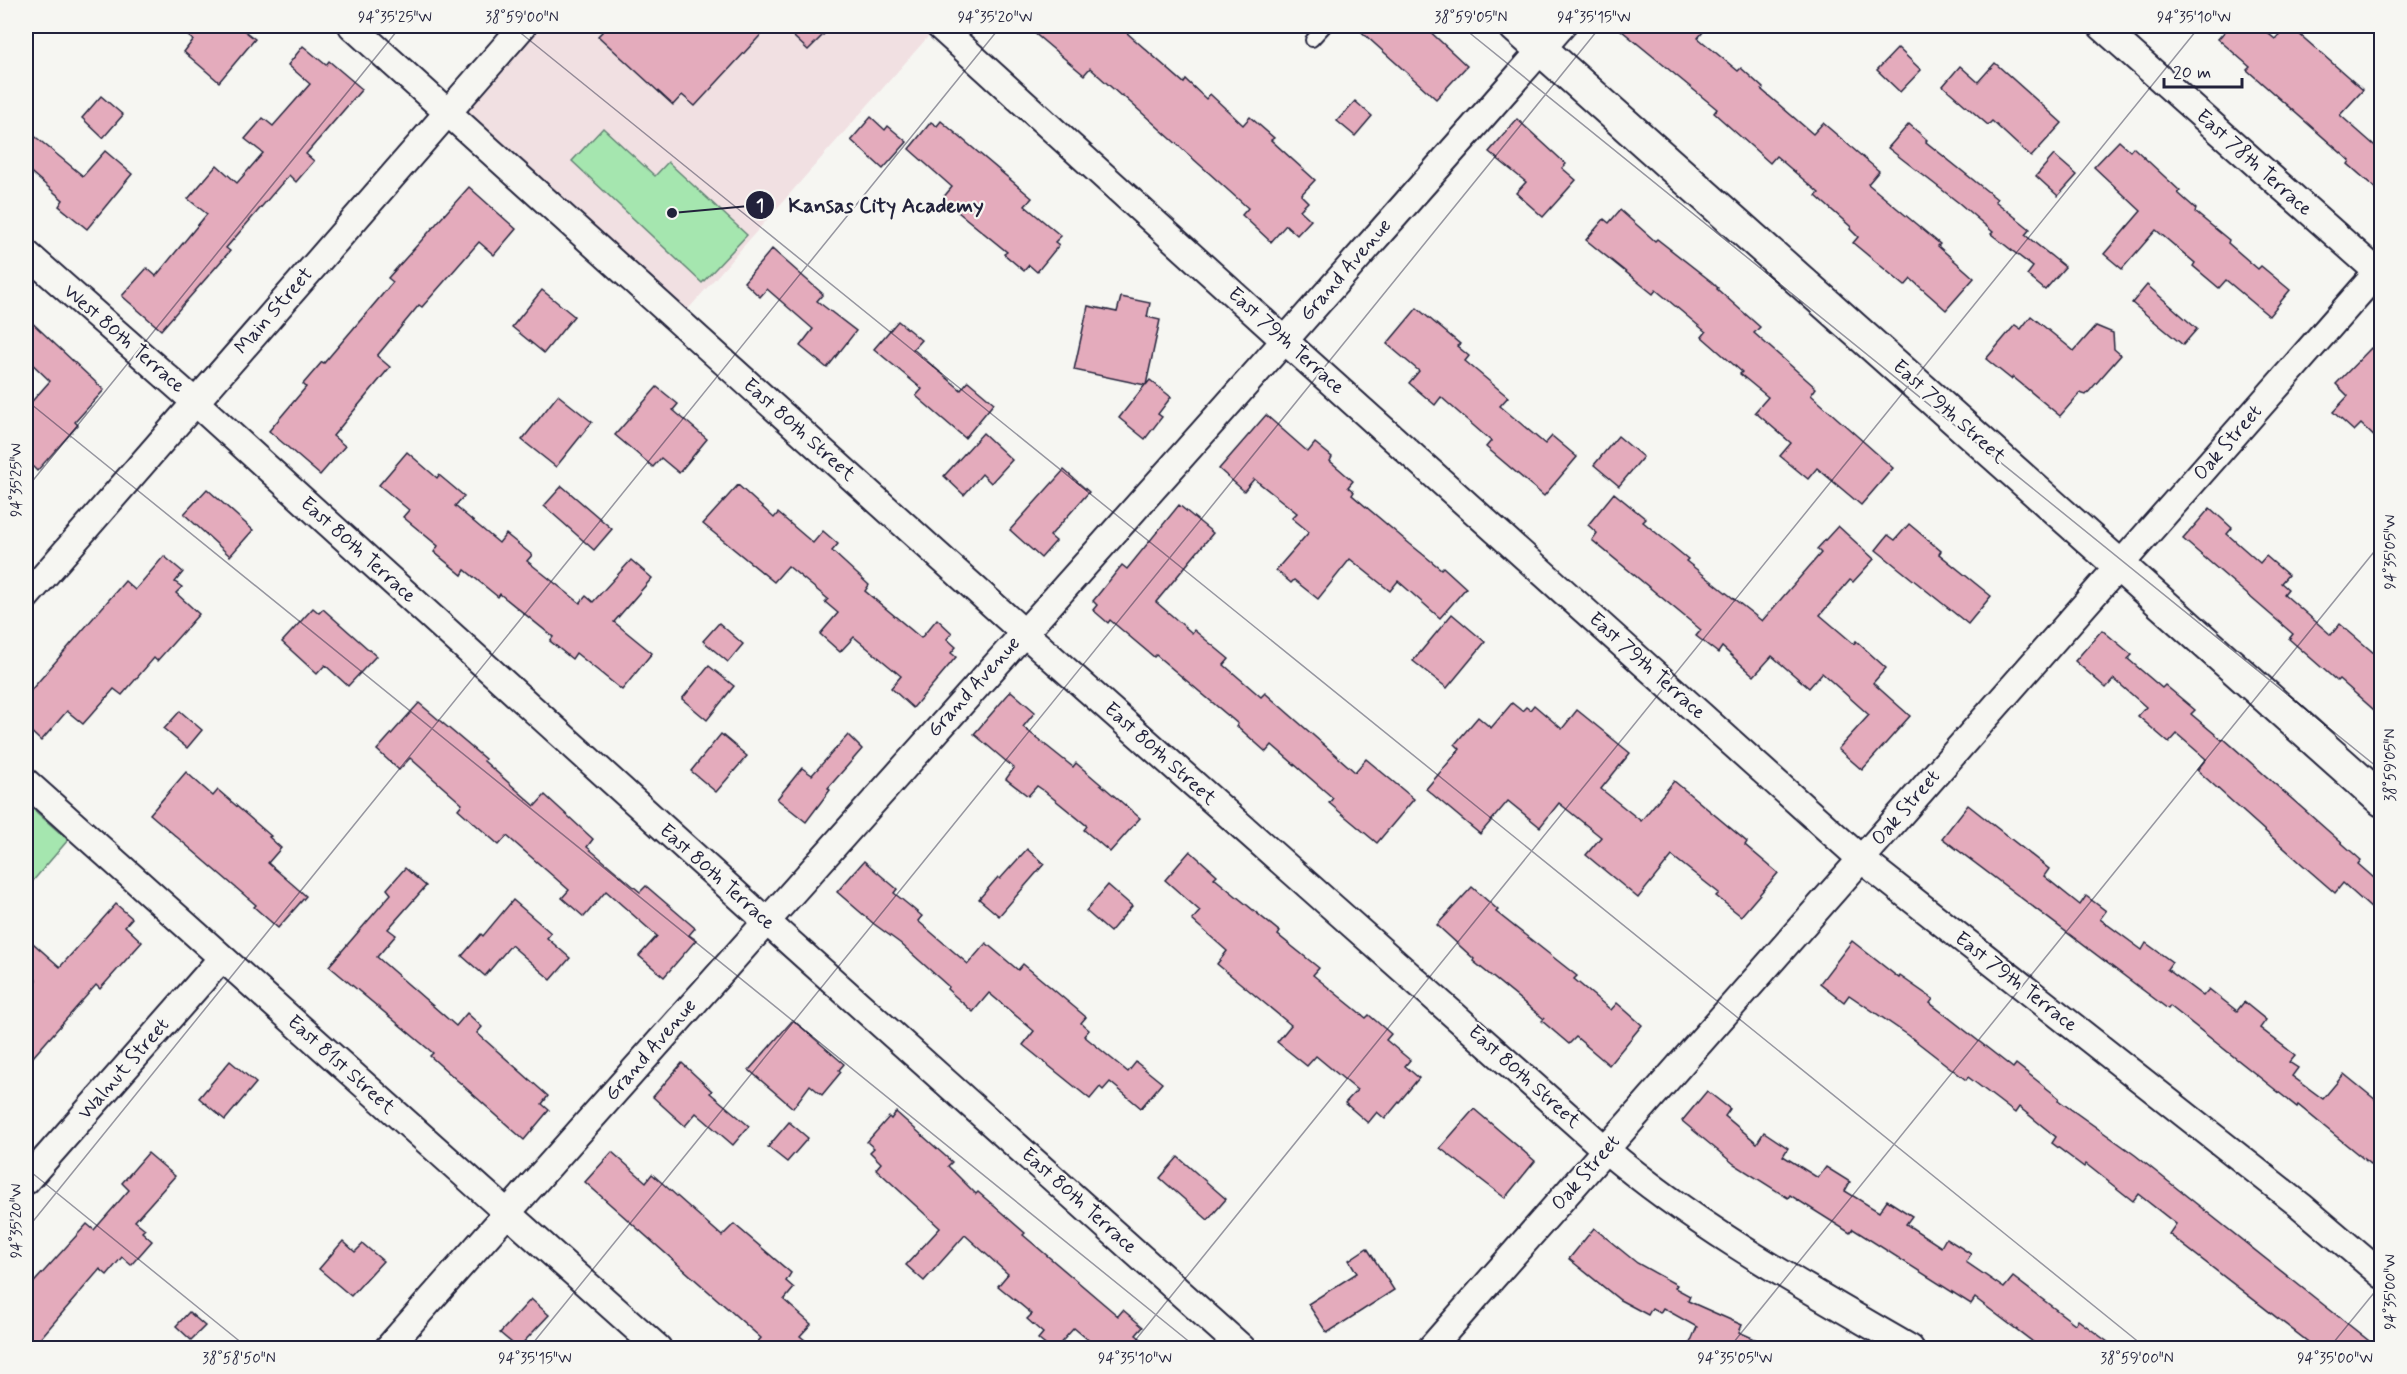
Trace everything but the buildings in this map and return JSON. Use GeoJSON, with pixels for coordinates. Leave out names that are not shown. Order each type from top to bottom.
{"type":"FeatureCollection","features":[{"type":"Feature","properties":{"kind":"street","name":"East 80th Street"},"geometry":{"type":"LineString","coordinates":[[352,26],[1023,632],[1606,1150],[1689,1215],[1759,1260],[1910,1348]]}},
{"type":"Feature","properties":{"kind":"street","name":"Main Street"},"geometry":{"type":"LineString","coordinates":[[26,597],[523,26]]}},
{"type":"Feature","properties":{"kind":"street","name":"East 79th Street"},"geometry":{"type":"LineString","coordinates":[[1515,26],[2382,800]]}},
{"type":"Feature","properties":{"kind":"street","name":"Grand Avenue"},"geometry":{"type":"LineString","coordinates":[[388,1348],[1562,26]]}},
{"type":"Feature","properties":{"kind":"street","name":"East 78th Terrace"},"geometry":{"type":"LineString","coordinates":[[2101,26],[2380,271]]}},
{"type":"Feature","properties":{"kind":"street","name":"East 79th Terrace"},"geometry":{"type":"LineString","coordinates":[[953,30],[1284,340],[1861,859],[2301,1206],[2382,1275]]}},
{"type":"Feature","properties":{"kind":"street","name":"West 80th Terrace"},"geometry":{"type":"LineString","coordinates":[[26,253],[195,402]]}},
{"type":"Feature","properties":{"kind":"street","name":"Oak Street"},"geometry":{"type":"LineString","coordinates":[[1431,1348],[2380,271]]}},
{"type":"Feature","properties":{"kind":"street","name":"East 80th Terrace"},"geometry":{"type":"LineString","coordinates":[[195,402],[765,921],[1242,1348]]}},
{"type":"Feature","properties":{"kind":"street","name":"East 81st Street"},"geometry":{"type":"LineString","coordinates":[[26,782],[658,1348]]}},
{"type":"Feature","properties":{"kind":"street","name":"Walnut Street"},"geometry":{"type":"LineString","coordinates":[[26,1181],[222,958]]}},
{"type":"Feature","properties":{"kind":"lane"},"geometry":{"type":"LineString","coordinates":[[1312,40],[1325,26]]}},
{"type":"Feature","properties":{"kind":"shaded area"},"geometry":{"type":"Polygon","coordinates":[[[533,26],[929,26],[934,30],[683,315],[459,111],[533,26]]]}},
{"type":"Feature","properties":{"kind":"green space"},"geometry":{"type":"Polygon","coordinates":[[[603,128],[655,176],[668,162],[747,235],[702,283],[572,161],[603,128]]]}},
{"type":"Feature","properties":{"kind":"green space"},"geometry":{"type":"Polygon","coordinates":[[[26,803],[68,840],[26,889],[26,803]]]}},
{"type":"Feature","properties":{"kind":"place","name":"Kansas City Academy"},"geometry":{"type":"Point","coordinates":[672,213]}}]}
